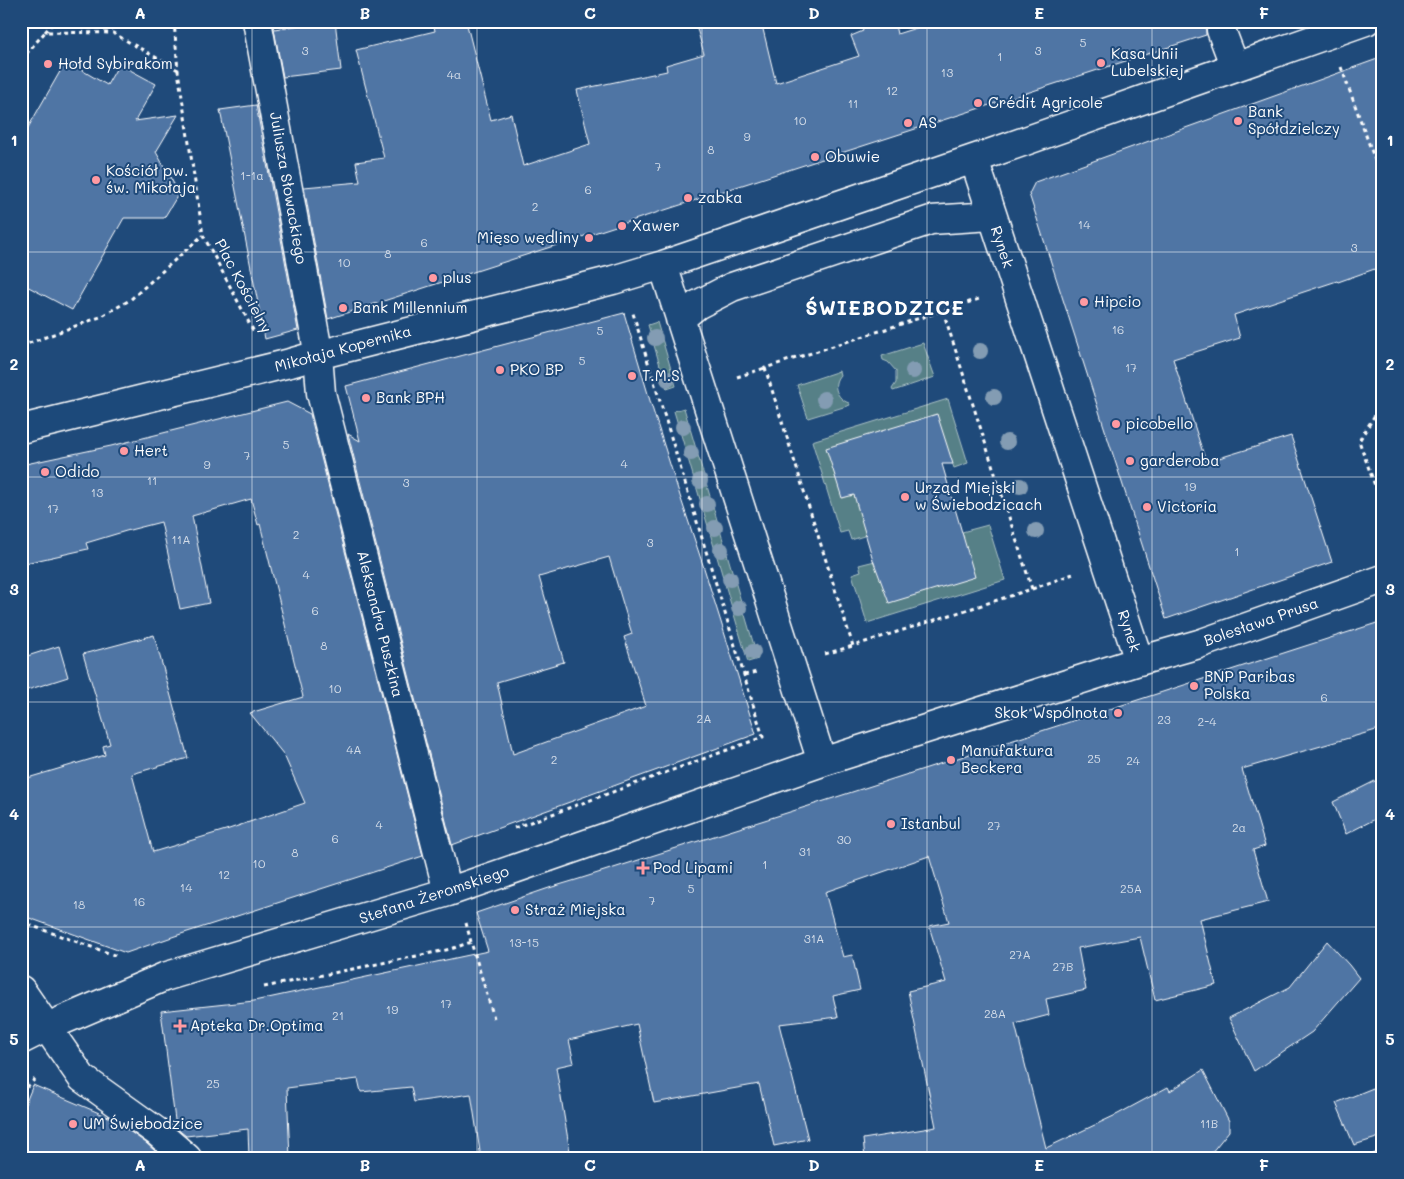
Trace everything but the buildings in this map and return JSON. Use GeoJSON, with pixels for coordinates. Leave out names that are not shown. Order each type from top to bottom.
{"type":"FeatureCollection","features":[{"type":"Feature","properties":{"kind":"street","name":"Juliusza Słowackiego"},"geometry":{"type":"LineString","coordinates":[[257,21],[318,355]]}},
{"type":"Feature","properties":{"kind":"street"},"geometry":{"type":"LineString","coordinates":[[822,762],[663,265],[974,159],[1366,21]]}},
{"type":"Feature","properties":{"kind":"street"},"geometry":{"type":"LineString","coordinates":[[1221,30],[1236,67]]}},
{"type":"Feature","properties":{"kind":"street","name":"Rynek"},"geometry":{"type":"LineString","coordinates":[[822,762],[1139,661],[974,159]]}},
{"type":"Feature","properties":{"kind":"street"},"geometry":{"type":"LineString","coordinates":[[680,318],[697,305],[732,287],[931,220],[992,216]]}},
{"type":"Feature","properties":{"kind":"street","name":"Mikołaja Kopernika"},"geometry":{"type":"LineString","coordinates":[[21,429],[290,363],[613,280],[663,265]]}},
{"type":"Feature","properties":{"kind":"street","name":"Aleksandra Puszkina"},"geometry":{"type":"LineString","coordinates":[[318,355],[321,393],[448,892]]}},
{"type":"Feature","properties":{"kind":"street","name":"Bolesława Prusa"},"geometry":{"type":"LineString","coordinates":[[1139,661],[1199,644],[1383,579]]}},
{"type":"Feature","properties":{"kind":"street","name":"Stefana Żeromskiego"},"geometry":{"type":"LineString","coordinates":[[21,1040],[164,977],[448,892],[822,762]]}},
{"type":"Feature","properties":{"kind":"street"},"geometry":{"type":"LineString","coordinates":[[21,990],[82,1078],[156,1131],[188,1158]]}},
{"type":"Feature","properties":{"kind":"street","name":"Stefana Żeromskiego"},"geometry":{"type":"LineString","coordinates":[[21,1058],[47,1027]]}},
{"type":"Feature","properties":{"kind":"path"},"geometry":{"type":"LineString","coordinates":[[21,60],[55,21]]}},
{"type":"Feature","properties":{"kind":"path","name":"Plac Kościelny"},"geometry":{"type":"LineString","coordinates":[[174,21],[178,71],[203,235],[258,340]]}},
{"type":"Feature","properties":{"kind":"path"},"geometry":{"type":"LineString","coordinates":[[45,32],[113,33],[178,71]]}},
{"type":"Feature","properties":{"kind":"path"},"geometry":{"type":"LineString","coordinates":[[1340,64],[1383,182]]}},
{"type":"Feature","properties":{"kind":"path","name":"Plac Kościelny"},"geometry":{"type":"LineString","coordinates":[[21,346],[100,317],[130,300],[203,235]]}},
{"type":"Feature","properties":{"kind":"path"},"geometry":{"type":"LineString","coordinates":[[729,380],[986,296]]}},
{"type":"Feature","properties":{"kind":"path"},"geometry":{"type":"LineString","coordinates":[[514,828],[763,737],[631,307],[626,308]]}},
{"type":"Feature","properties":{"kind":"path"},"geometry":{"type":"LineString","coordinates":[[943,311],[1032,589]]}},
{"type":"Feature","properties":{"kind":"path"},"geometry":{"type":"LineString","coordinates":[[765,368],[853,646]]}},
{"type":"Feature","properties":{"kind":"path"},"geometry":{"type":"LineString","coordinates":[[1383,402],[1359,441],[1383,508]]}},
{"type":"Feature","properties":{"kind":"path"},"geometry":{"type":"LineString","coordinates":[[822,655],[1075,574]]}},
{"type":"Feature","properties":{"kind":"path"},"geometry":{"type":"LineString","coordinates":[[21,922],[117,956]]}},
{"type":"Feature","properties":{"kind":"path"},"geometry":{"type":"LineString","coordinates":[[259,988],[450,950],[471,942],[494,1018]]}},
{"type":"Feature","properties":{"kind":"path"},"geometry":{"type":"LineString","coordinates":[[1366,1158],[1383,1151]]}},
{"type":"Feature","properties":{"kind":"green space"},"geometry":{"type":"Polygon","coordinates":[[[657,322],[676,386],[667,389],[648,325],[657,322]]]}},
{"type":"Feature","properties":{"kind":"green space"},"geometry":{"type":"Polygon","coordinates":[[[923,343],[935,377],[893,391],[892,389],[896,383],[896,371],[888,362],[883,360],[882,356],[923,343]]]}},
{"type":"Feature","properties":{"kind":"green space"},"geometry":{"type":"Polygon","coordinates":[[[839,371],[840,375],[836,383],[837,391],[841,398],[850,405],[808,418],[797,385],[839,371]]]}},
{"type":"Feature","properties":{"kind":"green space"},"geometry":{"type":"Polygon","coordinates":[[[948,399],[968,463],[954,468],[936,414],[897,427],[843,498],[855,493],[867,535],[851,540],[848,531],[840,533],[812,441],[948,399]]]}},
{"type":"Feature","properties":{"kind":"green space"},"geometry":{"type":"Polygon","coordinates":[[[684,408],[758,659],[748,662],[674,411],[684,408]]]}},
{"type":"Feature","properties":{"kind":"green space"},"geometry":{"type":"Polygon","coordinates":[[[988,525],[1005,580],[867,623],[852,574],[861,571],[859,565],[963,539],[962,532],[988,525]]]}},
{"type":"Feature","properties":{"kind":"place","name":"Kasa Unii Lubelskiej"},"geometry":{"type":"Point","coordinates":[1101,63]}},
{"type":"Feature","properties":{"kind":"place","name":"Hołd Sybirakom"},"geometry":{"type":"Point","coordinates":[48,64]}},
{"type":"Feature","properties":{"kind":"place","name":"Crédit Agricole"},"geometry":{"type":"Point","coordinates":[978,103]}},
{"type":"Feature","properties":{"kind":"place","name":"Bank Spółdzielczy"},"geometry":{"type":"Point","coordinates":[1238,121]}},
{"type":"Feature","properties":{"kind":"place","name":"AS"},"geometry":{"type":"Point","coordinates":[908,123]}},
{"type":"Feature","properties":{"kind":"place","name":"Obuwie"},"geometry":{"type":"Point","coordinates":[815,157]}},
{"type":"Feature","properties":{"kind":"place","name":"Kościół pw. św. Mikołaja"},"geometry":{"type":"Point","coordinates":[96,180]}},
{"type":"Feature","properties":{"kind":"place","name":"zabka"},"geometry":{"type":"Point","coordinates":[688,198]}},
{"type":"Feature","properties":{"kind":"place","name":"Xawer"},"geometry":{"type":"Point","coordinates":[622,226]}},
{"type":"Feature","properties":{"kind":"place","name":"Mięso wędliny"},"geometry":{"type":"Point","coordinates":[589,238]}},
{"type":"Feature","properties":{"kind":"place","name":"plus"},"geometry":{"type":"Point","coordinates":[433,278]}},
{"type":"Feature","properties":{"kind":"place","name":"Hipcio"},"geometry":{"type":"Point","coordinates":[1084,302]}},
{"type":"Feature","properties":{"kind":"place","name":"Bank Millennium"},"geometry":{"type":"Point","coordinates":[343,308]}},
{"type":"Feature","properties":{"kind":"place","name":"PKO BP"},"geometry":{"type":"Point","coordinates":[500,370]}},
{"type":"Feature","properties":{"kind":"place","name":"T.M.S"},"geometry":{"type":"Point","coordinates":[632,376]}},
{"type":"Feature","properties":{"kind":"place","name":"Bank BPH"},"geometry":{"type":"Point","coordinates":[366,398]}},
{"type":"Feature","properties":{"kind":"place","name":"picobello"},"geometry":{"type":"Point","coordinates":[1116,424]}},
{"type":"Feature","properties":{"kind":"place","name":"Hert"},"geometry":{"type":"Point","coordinates":[124,451]}},
{"type":"Feature","properties":{"kind":"place","name":"garderoba"},"geometry":{"type":"Point","coordinates":[1130,461]}},
{"type":"Feature","properties":{"kind":"place","name":"Odido"},"geometry":{"type":"Point","coordinates":[45,472]}},
{"type":"Feature","properties":{"kind":"place","name":"Urząd Miejski w Świebodzicach"},"geometry":{"type":"Point","coordinates":[905,497]}},
{"type":"Feature","properties":{"kind":"place","name":"Victoria"},"geometry":{"type":"Point","coordinates":[1147,507]}},
{"type":"Feature","properties":{"kind":"place","name":"BNP Paribas Polska"},"geometry":{"type":"Point","coordinates":[1194,686]}},
{"type":"Feature","properties":{"kind":"place","name":"Skok Wspólnota"},"geometry":{"type":"Point","coordinates":[1118,713]}},
{"type":"Feature","properties":{"kind":"place","name":"Manufaktura Beckera"},"geometry":{"type":"Point","coordinates":[951,760]}},
{"type":"Feature","properties":{"kind":"place","name":"Istanbul"},"geometry":{"type":"Point","coordinates":[891,824]}},
{"type":"Feature","properties":{"kind":"place","name":"Pod Lipami"},"geometry":{"type":"Point","coordinates":[643,868]}},
{"type":"Feature","properties":{"kind":"place","name":"Straż Miejska"},"geometry":{"type":"Point","coordinates":[515,910]}},
{"type":"Feature","properties":{"kind":"place","name":"Apteka Dr.Optima"},"geometry":{"type":"Point","coordinates":[180,1026]}},
{"type":"Feature","properties":{"kind":"place","name":"UM Świebodzice"},"geometry":{"type":"Point","coordinates":[73,1124]}},
{"type":"Feature","properties":{"kind":"district","name":"ŚWIEBODZICE"},"geometry":{"type":"Point","coordinates":[885,308]}}]}
